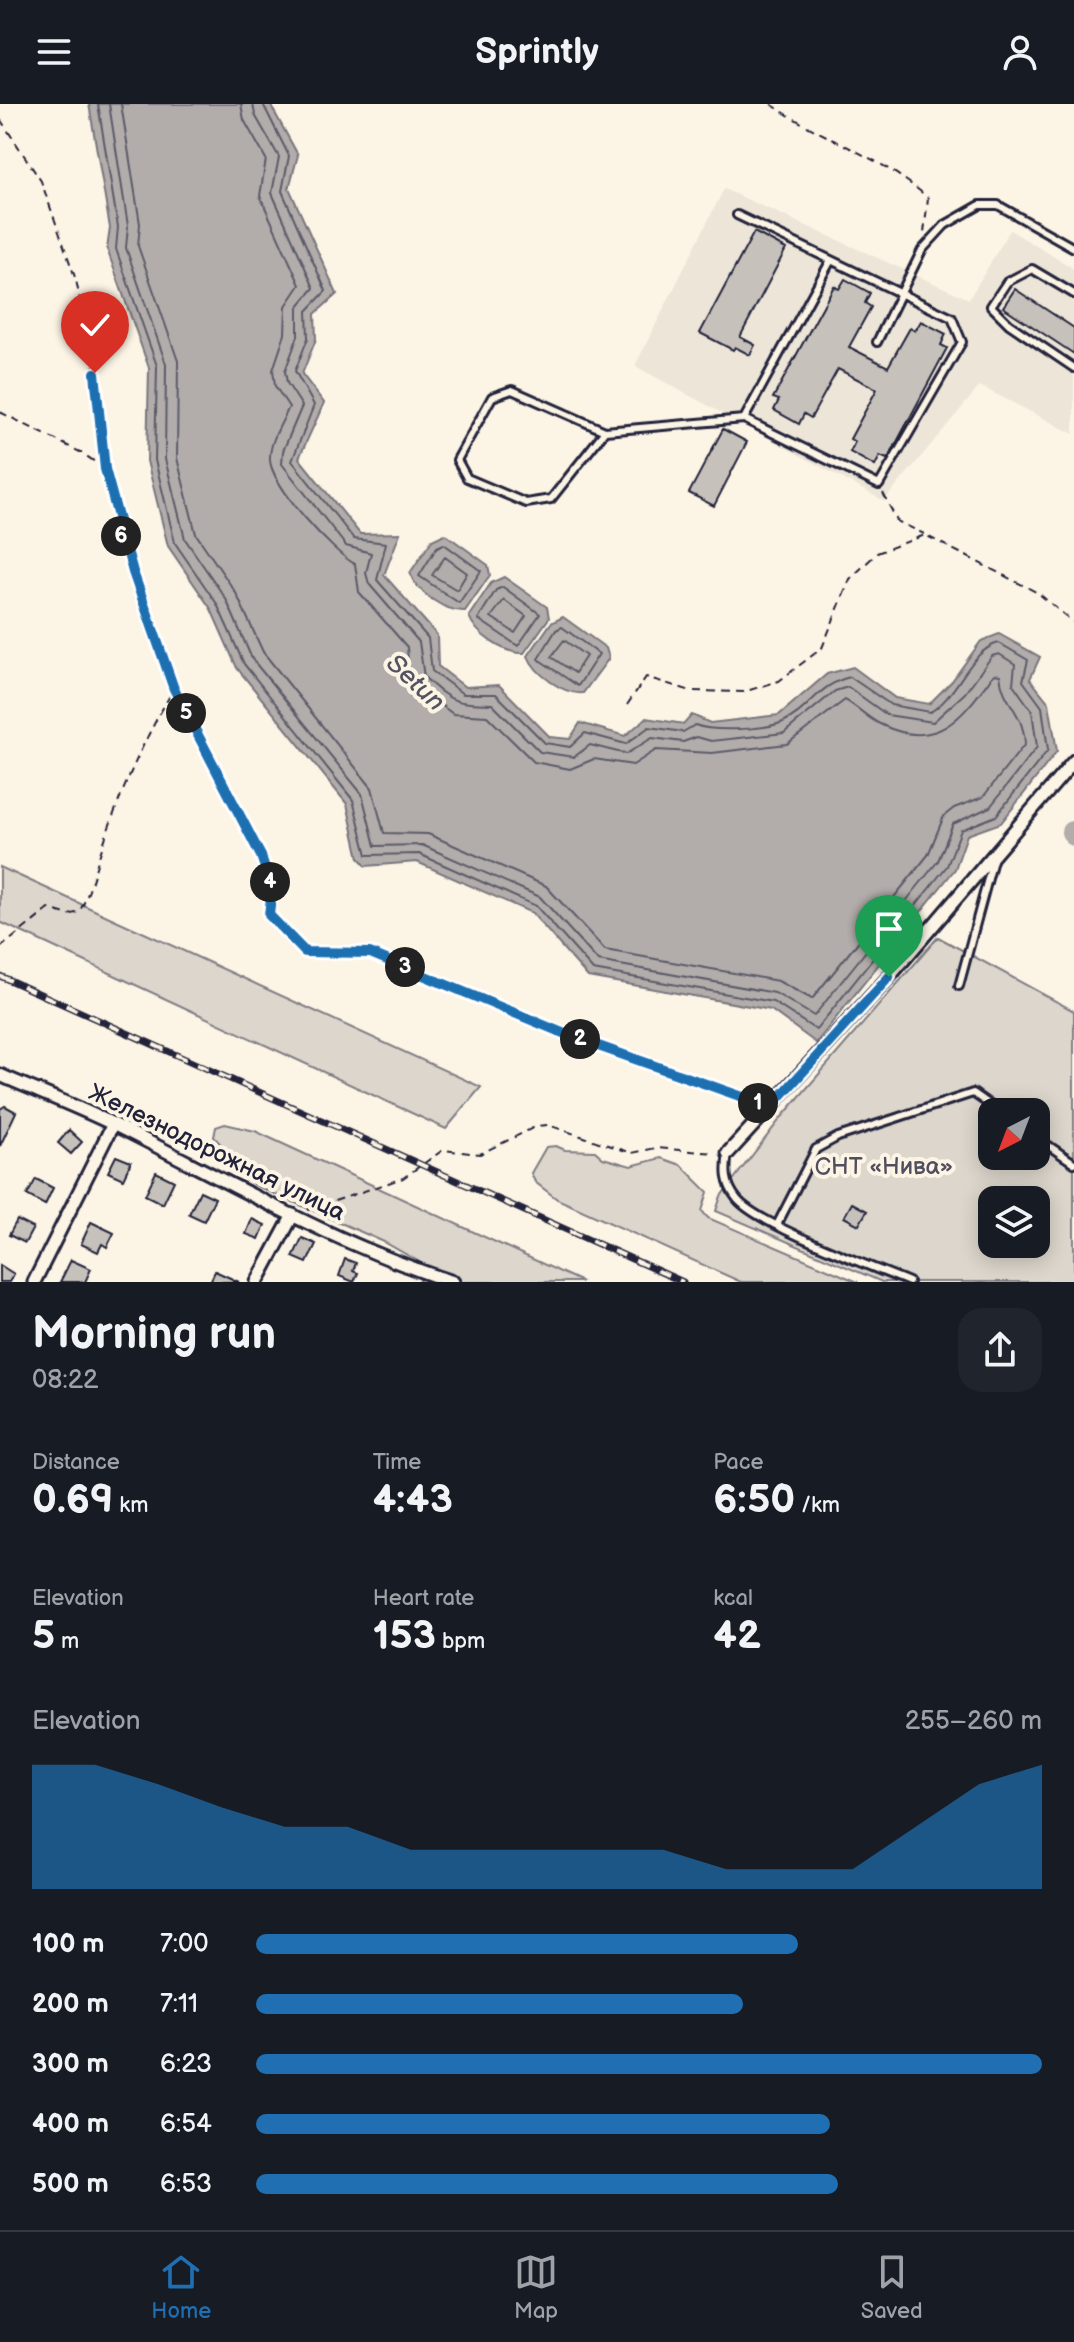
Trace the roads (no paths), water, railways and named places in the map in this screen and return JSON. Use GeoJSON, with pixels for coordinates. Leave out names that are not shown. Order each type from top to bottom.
{"type":"FeatureCollection","features":[{"type":"Feature","properties":{"kind":"street"},"geometry":{"type":"LineString","coordinates":[[728,1153],[889,977],[1074,761]]}},
{"type":"Feature","properties":{"kind":"street","name":"Железнодорожная улица"},"geometry":{"type":"LineString","coordinates":[[0,1075],[113,1124],[293,1215],[415,1270],[453,1282]]}},
{"type":"Feature","properties":{"kind":"street"},"geometry":{"type":"LineString","coordinates":[[34,1282],[113,1124]]}},
{"type":"Feature","properties":{"kind":"street"},"geometry":{"type":"LineString","coordinates":[[257,1282],[293,1215]]}},
{"type":"Feature","properties":{"kind":"lane"},"geometry":{"type":"LineString","coordinates":[[877,342],[922,250],[945,225],[980,205],[998,205],[1074,248]]}},
{"type":"Feature","properties":{"kind":"lane"},"geometry":{"type":"LineString","coordinates":[[605,431],[551,499],[526,503],[467,478],[457,460],[492,397],[512,390],[605,431],[744,419],[879,485],[962,342],[952,318],[737,215]]}},
{"type":"Feature","properties":{"kind":"lane"},"geometry":{"type":"LineString","coordinates":[[744,419],[831,260]]}},
{"type":"Feature","properties":{"kind":"lane"},"geometry":{"type":"LineString","coordinates":[[1074,294],[1032,269],[1007,282],[991,306],[1009,324],[1074,368]]}},
{"type":"Feature","properties":{"kind":"lane"},"geometry":{"type":"LineString","coordinates":[[959,986],[996,849]]}},
{"type":"Feature","properties":{"kind":"lane"},"geometry":{"type":"LineString","coordinates":[[777,1225],[816,1149],[838,1137],[973,1093],[980,1098]]}},
{"type":"Feature","properties":{"kind":"lane"},"geometry":{"type":"LineString","coordinates":[[1050,1147],[1074,1163]]}},
{"type":"Feature","properties":{"kind":"lane"},"geometry":{"type":"LineString","coordinates":[[728,1153],[725,1176],[738,1200],[777,1225],[909,1282]]}},
{"type":"Feature","properties":{"kind":"water","name":"Setun"},"geometry":{"type":"Polygon","coordinates":[[[89,104],[270,104],[298,155],[289,188],[337,294],[315,314],[316,339],[302,374],[324,403],[299,458],[360,534],[400,533],[384,575],[437,635],[438,666],[465,687],[499,685],[550,737],[570,739],[580,723],[625,736],[646,718],[684,724],[692,715],[710,723],[779,715],[827,674],[853,667],[895,698],[929,704],[952,681],[981,641],[999,634],[1040,657],[1030,679],[1049,703],[1057,751],[1001,823],[967,835],[955,869],[816,1043],[771,1010],[588,977],[532,913],[417,862],[366,866],[359,858],[347,804],[237,668],[211,609],[168,546],[147,461],[149,368],[107,249],[110,228],[89,104]]]}},
{"type":"Feature","properties":{"kind":"water"},"geometry":{"type":"Polygon","coordinates":[[[445,534],[488,565],[490,575],[465,611],[432,600],[418,587],[410,573],[432,540],[445,534]]]}},
{"type":"Feature","properties":{"kind":"water"},"geometry":{"type":"Polygon","coordinates":[[[504,577],[547,607],[549,618],[524,653],[491,642],[477,630],[469,616],[491,583],[504,577]]]}},
{"type":"Feature","properties":{"kind":"water"},"geometry":{"type":"Polygon","coordinates":[[[563,617],[606,648],[609,658],[583,693],[567,691],[551,682],[537,670],[528,656],[551,623],[563,617]]]}},
{"type":"Feature","properties":{"kind":"railway"},"geometry":{"type":"LineString","coordinates":[[0,976],[683,1282]]}},
{"type":"Feature","properties":{"kind":"park label","name":"СНТ «Нива»"},"geometry":{"type":"Point","coordinates":[884,1166]}}]}
